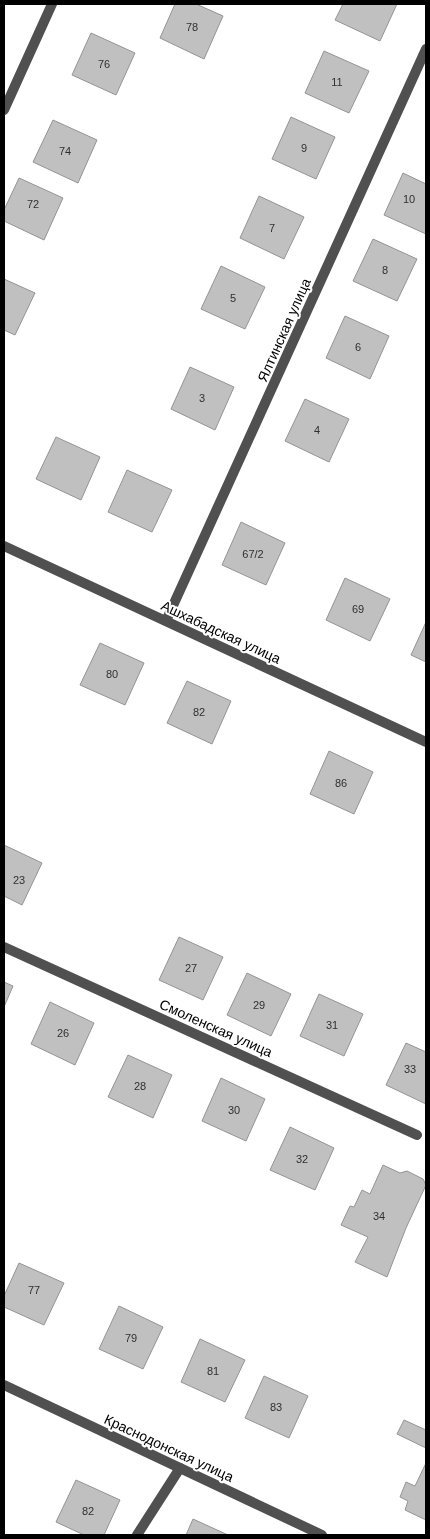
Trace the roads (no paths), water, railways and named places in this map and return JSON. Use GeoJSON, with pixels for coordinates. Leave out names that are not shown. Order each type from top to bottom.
{"type":"FeatureCollection","features":[{"type":"Feature","properties":{"kind":"street"},"geometry":{"type":"LineString","coordinates":[[4,110],[52,4]]}},
{"type":"Feature","properties":{"kind":"street","name":"Ялтинская улица"},"geometry":{"type":"LineString","coordinates":[[166,621],[426,49]]}},
{"type":"Feature","properties":{"kind":"street","name":"Ашхабадская улица"},"geometry":{"type":"LineString","coordinates":[[4,546],[426,742]]}},
{"type":"Feature","properties":{"kind":"street","name":"Смоленская улица"},"geometry":{"type":"LineString","coordinates":[[4,947],[416,1134]]}},
{"type":"Feature","properties":{"kind":"street","name":"Краснодонская улица"},"geometry":{"type":"LineString","coordinates":[[4,1385],[322,1535]]}},
{"type":"Feature","properties":{"kind":"street"},"geometry":{"type":"LineString","coordinates":[[137,1535],[180,1468]]}}]}
